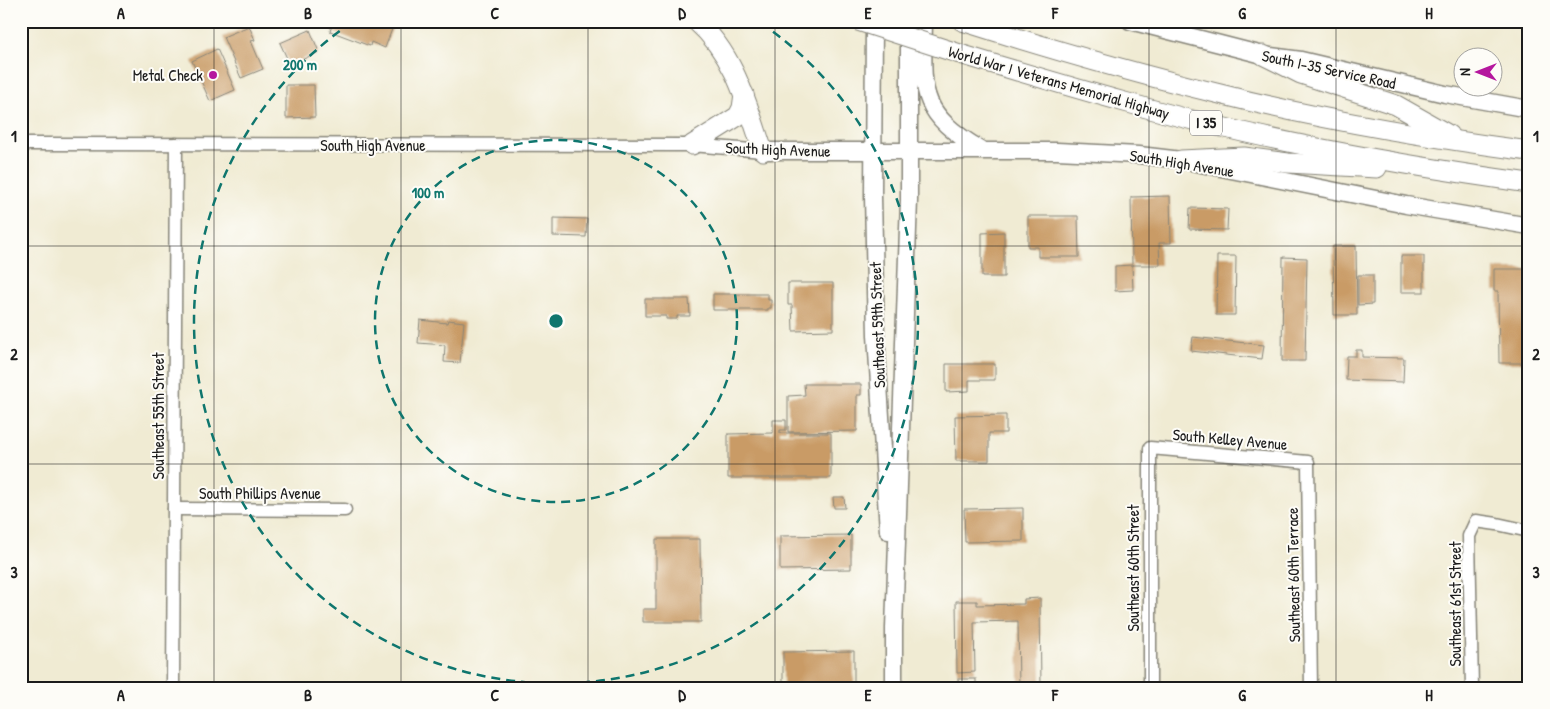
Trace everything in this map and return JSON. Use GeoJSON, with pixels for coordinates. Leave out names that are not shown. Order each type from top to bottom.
{"type":"FeatureCollection","features":[{"type":"Feature","properties":{"kind":"highway"},"geometry":{"type":"LineString","coordinates":[[696,21],[722,48],[733,68],[744,94],[763,151]]}},
{"type":"Feature","properties":{"kind":"highway","name":"World War I Veterans Memorial Highway"},"geometry":{"type":"LineString","coordinates":[[858,21],[1088,92],[1202,122],[1293,143],[1529,183]]}},
{"type":"Feature","properties":{"kind":"highway","name":"World War I Veterans Memorial Highway"},"geometry":{"type":"LineString","coordinates":[[965,22],[1081,58],[1222,95],[1344,121],[1461,142],[1529,151]]}},
{"type":"Feature","properties":{"kind":"highway"},"geometry":{"type":"LineString","coordinates":[[1263,55],[1301,74],[1396,105],[1461,142]]}},
{"type":"Feature","properties":{"kind":"highway"},"geometry":{"type":"LineString","coordinates":[[692,145],[738,116],[742,108],[744,94]]}},
{"type":"Feature","properties":{"kind":"highway"},"geometry":{"type":"LineString","coordinates":[[1181,160],[1244,157],[1288,164],[1456,172]]}},
{"type":"Feature","properties":{"kind":"main road","name":"Southeast 59th Street"},"geometry":{"type":"LineString","coordinates":[[874,21],[873,151],[876,335],[894,628]]}},
{"type":"Feature","properties":{"kind":"main road","name":"Southeast 59th Street"},"geometry":{"type":"LineString","coordinates":[[894,688],[894,628],[909,210],[909,21]]}},
{"type":"Feature","properties":{"kind":"main road"},"geometry":{"type":"LineString","coordinates":[[924,21],[925,89],[930,104],[936,116],[958,136],[982,151]]}},
{"type":"Feature","properties":{"kind":"main road","name":"South I-35 Service Road"},"geometry":{"type":"LineString","coordinates":[[1130,21],[1263,55],[1301,60],[1445,94],[1529,109]]}},
{"type":"Feature","properties":{"kind":"main road","name":"South High Avenue"},"geometry":{"type":"LineString","coordinates":[[763,151],[1102,152],[1139,155],[1181,160],[1406,205],[1529,226]]}},
{"type":"Feature","properties":{"kind":"street","name":"South High Avenue"},"geometry":{"type":"LineString","coordinates":[[21,144],[692,145],[763,151]]}},
{"type":"Feature","properties":{"kind":"street","name":"Southeast 55th Street"},"geometry":{"type":"LineString","coordinates":[[173,688],[176,144]]}},
{"type":"Feature","properties":{"kind":"street","name":"South Kelley Avenue"},"geometry":{"type":"LineString","coordinates":[[1150,448],[1308,462]]}},
{"type":"Feature","properties":{"kind":"street","name":"Southeast 60th Street"},"geometry":{"type":"LineString","coordinates":[[1150,448],[1150,688]]}},
{"type":"Feature","properties":{"kind":"street","name":"Southeast 60th Terrace"},"geometry":{"type":"LineString","coordinates":[[1308,462],[1311,688]]}},
{"type":"Feature","properties":{"kind":"street","name":"South Phillips Avenue"},"geometry":{"type":"LineString","coordinates":[[174,509],[345,510]]}},
{"type":"Feature","properties":{"kind":"street","name":"Southeast 61st Street"},"geometry":{"type":"LineString","coordinates":[[1472,688],[1469,536],[1476,521],[1529,531]]}},
{"type":"Feature","properties":{"kind":"building"},"geometry":{"type":"Polygon","coordinates":[[[321,21],[395,21],[385,48],[371,42],[370,46],[330,31],[332,26],[321,21]]]}},
{"type":"Feature","properties":{"kind":"building"},"geometry":{"type":"Polygon","coordinates":[[[249,26],[255,40],[251,41],[263,69],[241,78],[223,37],[249,26]]]}},
{"type":"Feature","properties":{"kind":"building"},"geometry":{"type":"Polygon","coordinates":[[[310,30],[319,52],[290,65],[280,43],[310,30]]]}},
{"type":"Feature","properties":{"kind":"building","name":"Metal Check"},"geometry":{"type":"Polygon","coordinates":[[[217,49],[235,90],[210,101],[192,61],[217,49]]]}},
{"type":"Feature","properties":{"kind":"building"},"geometry":{"type":"Polygon","coordinates":[[[286,85],[314,85],[315,117],[286,118],[286,85]]]}},
{"type":"Feature","properties":{"kind":"building"},"geometry":{"type":"Polygon","coordinates":[[[1170,196],[1171,243],[1159,243],[1160,265],[1132,265],[1131,197],[1170,196]]]}},
{"type":"Feature","properties":{"kind":"building"},"geometry":{"type":"Polygon","coordinates":[[[1190,208],[1228,209],[1227,230],[1189,229],[1190,208]]]}},
{"type":"Feature","properties":{"kind":"building"},"geometry":{"type":"Polygon","coordinates":[[[1028,216],[1078,216],[1079,257],[1038,257],[1038,247],[1028,247],[1028,216]]]}},
{"type":"Feature","properties":{"kind":"building"},"geometry":{"type":"Polygon","coordinates":[[[553,218],[587,219],[586,237],[553,236],[553,218]]]}},
{"type":"Feature","properties":{"kind":"building"},"geometry":{"type":"Polygon","coordinates":[[[1004,232],[1004,277],[982,277],[982,233],[1004,232]]]}},
{"type":"Feature","properties":{"kind":"building"},"geometry":{"type":"Polygon","coordinates":[[[1333,246],[1356,246],[1357,315],[1334,315],[1333,246]]]}},
{"type":"Feature","properties":{"kind":"building"},"geometry":{"type":"Polygon","coordinates":[[[1217,256],[1236,256],[1235,315],[1216,315],[1217,256]]]}},
{"type":"Feature","properties":{"kind":"building"},"geometry":{"type":"Polygon","coordinates":[[[1401,256],[1424,256],[1424,292],[1401,292],[1401,256]]]}},
{"type":"Feature","properties":{"kind":"building"},"geometry":{"type":"Polygon","coordinates":[[[1283,257],[1307,258],[1305,361],[1282,361],[1283,257]]]}},
{"type":"Feature","properties":{"kind":"building"},"geometry":{"type":"Polygon","coordinates":[[[1132,265],[1133,290],[1115,291],[1115,266],[1132,265]]]}},
{"type":"Feature","properties":{"kind":"building"},"geometry":{"type":"Polygon","coordinates":[[[1494,269],[1528,269],[1528,363],[1499,363],[1498,291],[1494,291],[1494,269]]]}},
{"type":"Feature","properties":{"kind":"building"},"geometry":{"type":"Polygon","coordinates":[[[1358,275],[1373,275],[1373,304],[1358,305],[1358,275]]]}},
{"type":"Feature","properties":{"kind":"building"},"geometry":{"type":"Polygon","coordinates":[[[788,283],[833,283],[833,330],[793,331],[792,305],[788,305],[788,283]]]}},
{"type":"Feature","properties":{"kind":"building"},"geometry":{"type":"Polygon","coordinates":[[[713,294],[768,294],[768,300],[771,300],[771,308],[768,308],[768,310],[713,310],[713,294]]]}},
{"type":"Feature","properties":{"kind":"building"},"geometry":{"type":"Polygon","coordinates":[[[645,299],[689,299],[690,316],[677,316],[677,319],[666,319],[666,316],[645,316],[645,299]]]}},
{"type":"Feature","properties":{"kind":"building"},"geometry":{"type":"Polygon","coordinates":[[[420,320],[447,323],[448,320],[464,322],[460,363],[444,362],[445,345],[418,343],[420,320]]]}},
{"type":"Feature","properties":{"kind":"building"},"geometry":{"type":"Polygon","coordinates":[[[1193,337],[1264,345],[1262,359],[1191,351],[1193,337]]]}},
{"type":"Feature","properties":{"kind":"building"},"geometry":{"type":"Polygon","coordinates":[[[1356,350],[1362,350],[1362,357],[1404,358],[1403,382],[1346,380],[1347,356],[1356,356],[1356,350]]]}},
{"type":"Feature","properties":{"kind":"building"},"geometry":{"type":"Polygon","coordinates":[[[946,364],[995,364],[995,380],[969,380],[969,391],[946,392],[946,364]]]}},
{"type":"Feature","properties":{"kind":"building"},"geometry":{"type":"Polygon","coordinates":[[[804,384],[861,384],[861,395],[857,395],[857,431],[788,432],[788,396],[805,395],[804,384]]]}},
{"type":"Feature","properties":{"kind":"building"},"geometry":{"type":"Polygon","coordinates":[[[1006,415],[1006,433],[989,433],[989,461],[956,461],[955,416],[1006,415]]]}},
{"type":"Feature","properties":{"kind":"building"},"geometry":{"type":"Polygon","coordinates":[[[773,420],[786,420],[786,430],[780,430],[780,433],[831,433],[831,478],[728,478],[728,434],[773,433],[773,420]]]}},
{"type":"Feature","properties":{"kind":"building"},"geometry":{"type":"Polygon","coordinates":[[[833,497],[844,497],[845,508],[834,508],[833,497]]]}},
{"type":"Feature","properties":{"kind":"building"},"geometry":{"type":"Polygon","coordinates":[[[1023,508],[1023,541],[965,542],[964,509],[1023,508]]]}},
{"type":"Feature","properties":{"kind":"building"},"geometry":{"type":"Polygon","coordinates":[[[851,535],[851,569],[780,570],[780,536],[851,535]]]}},
{"type":"Feature","properties":{"kind":"building"},"geometry":{"type":"Polygon","coordinates":[[[656,539],[700,539],[701,622],[643,622],[643,609],[656,609],[656,539]]]}},
{"type":"Feature","properties":{"kind":"building"},"geometry":{"type":"Polygon","coordinates":[[[1040,598],[1041,688],[1019,688],[1018,621],[974,622],[975,672],[957,673],[956,601],[977,601],[977,605],[1024,604],[1024,599],[1040,598]]]}},
{"type":"Feature","properties":{"kind":"building"},"geometry":{"type":"Polygon","coordinates":[[[854,651],[854,686],[783,686],[783,652],[854,651]]]}},
{"type":"Feature","properties":{"kind":"building"},"geometry":{"type":"Polygon","coordinates":[[[958,679],[976,679],[976,688],[958,688],[958,679]]]}},
{"type":"Feature","properties":{"kind":"place","name":"Metal Check"},"geometry":{"type":"Point","coordinates":[213,75]}}]}
